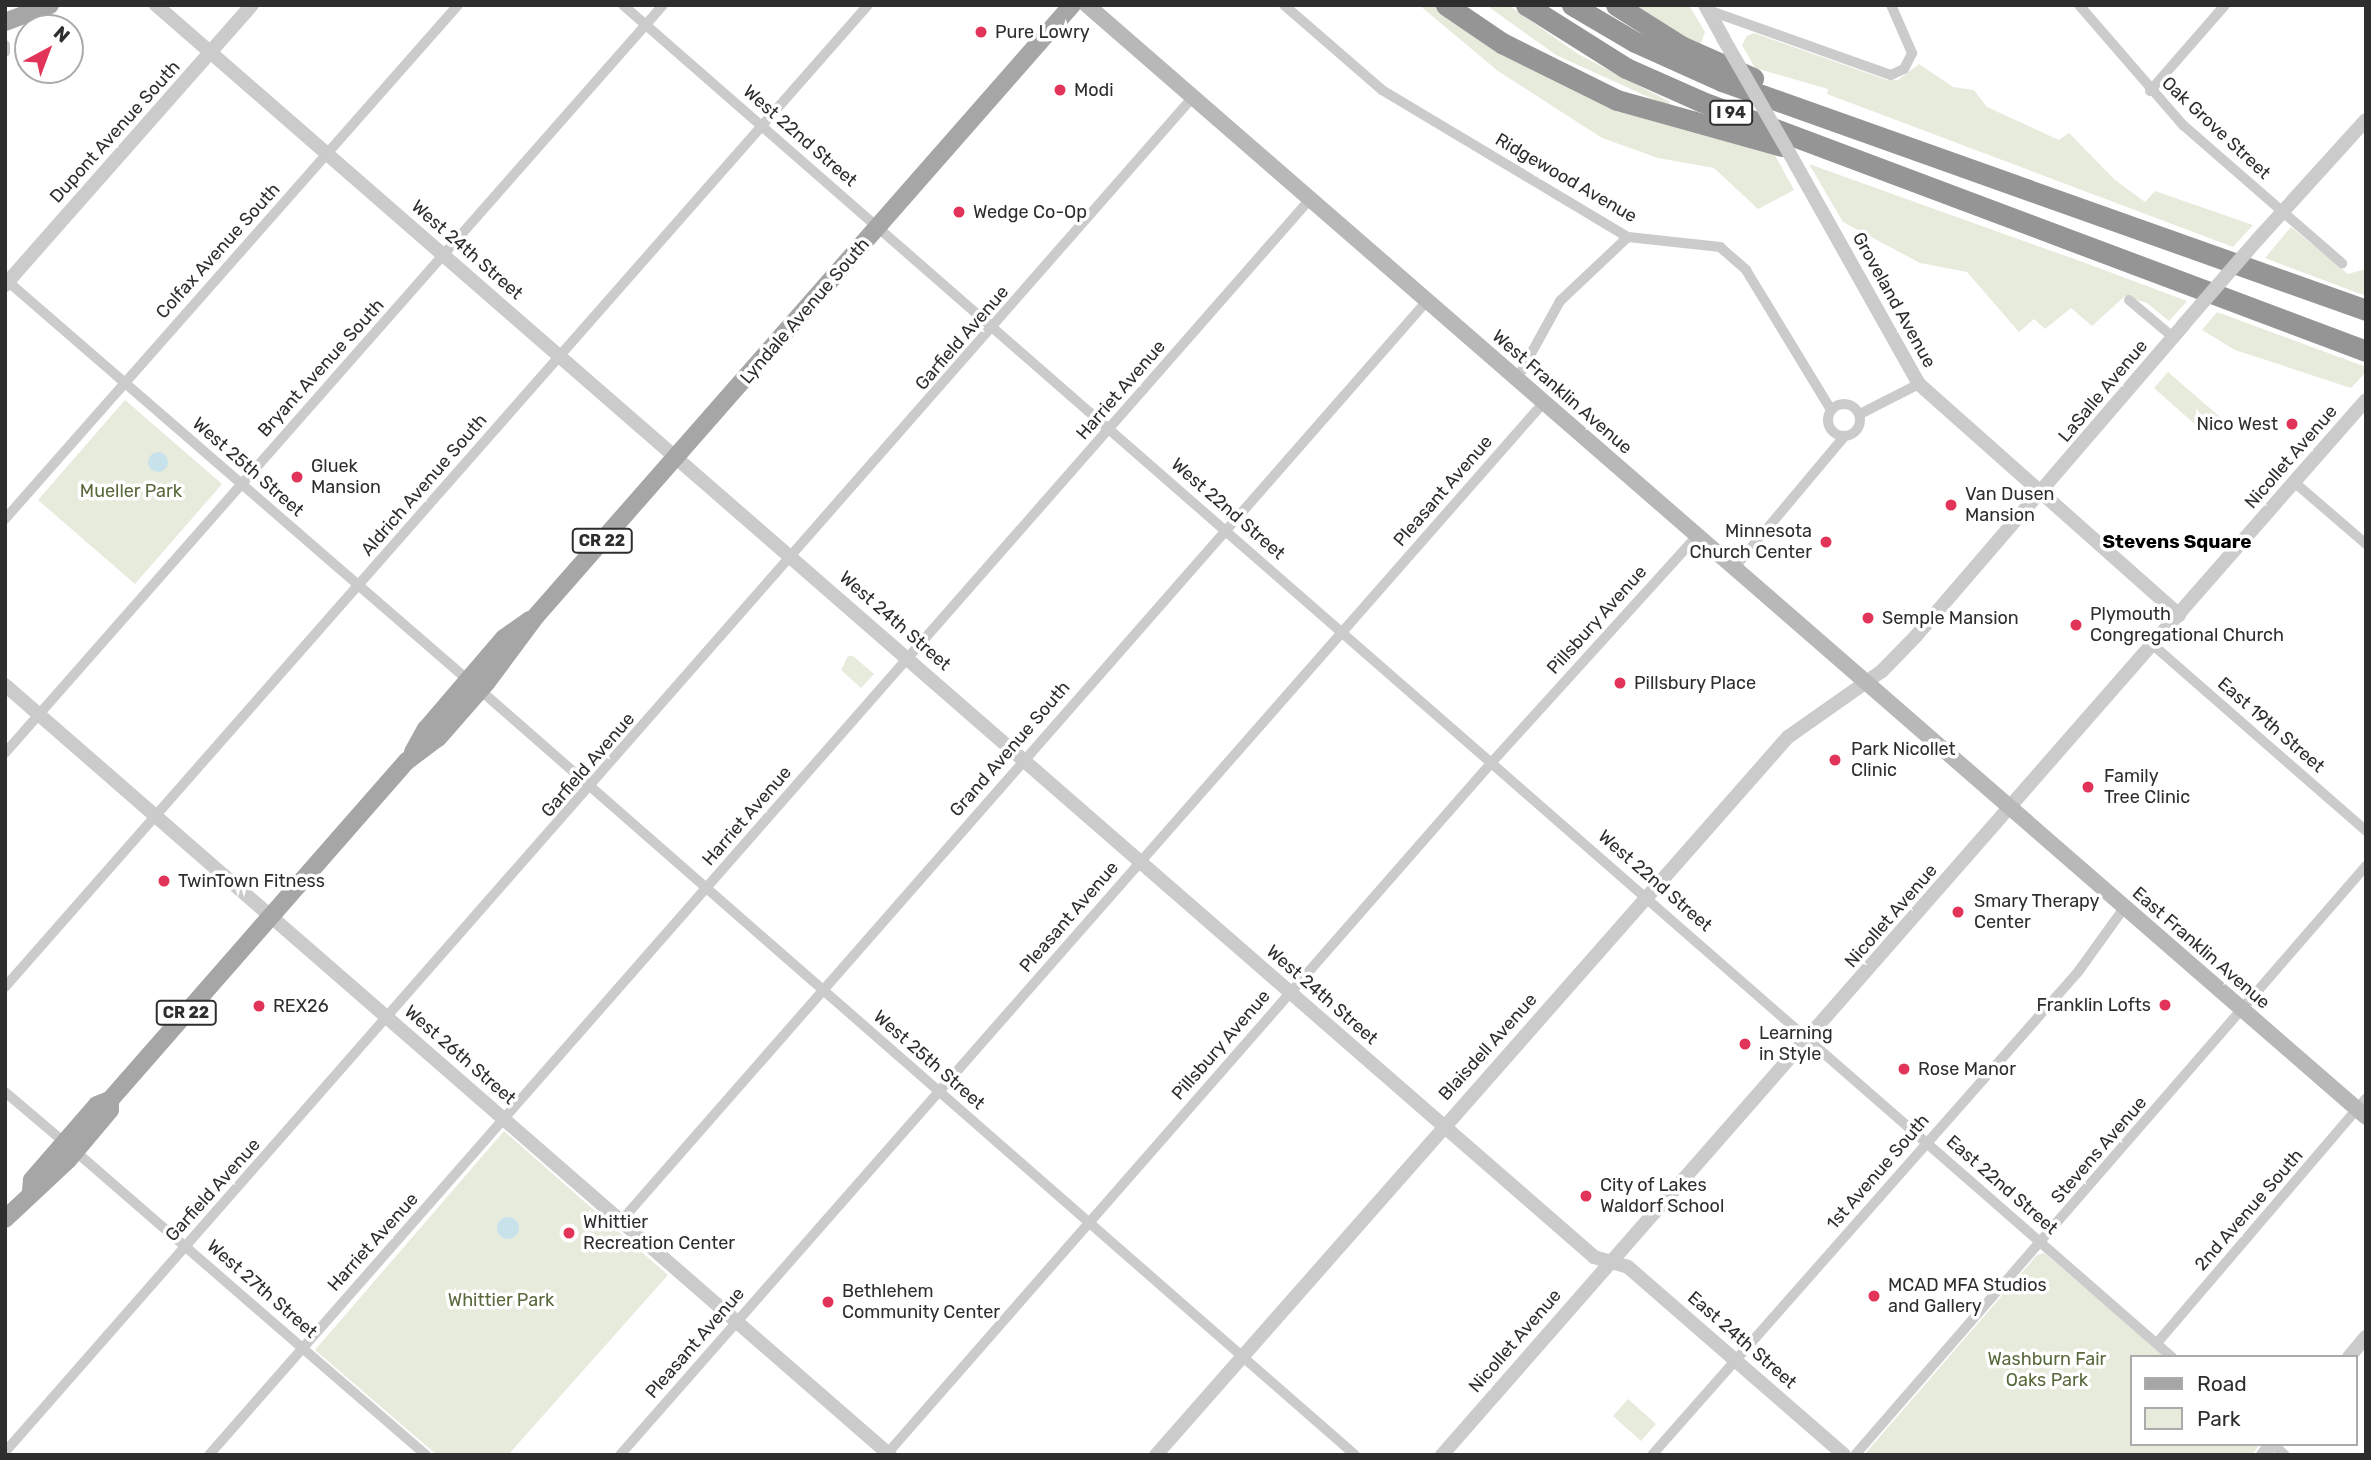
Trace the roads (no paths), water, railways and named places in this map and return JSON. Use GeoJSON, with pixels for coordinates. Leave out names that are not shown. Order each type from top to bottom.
{"type":"FeatureCollection","features":[{"type":"Feature","properties":{"kind":"highway"},"geometry":{"type":"LineString","coordinates":[[1446,5],[1502,43],[1609,96],[1847,163],[1948,197]]}},
{"type":"Feature","properties":{"kind":"highway"},"geometry":{"type":"LineString","coordinates":[[1470,5],[1525,49],[1609,96]]}},
{"type":"Feature","properties":{"kind":"highway","name":"I 94"},"geometry":{"type":"LineString","coordinates":[[1526,5],[1592,48],[1674,90],[1948,197],[2366,351]]}},
{"type":"Feature","properties":{"kind":"highway","name":"I 94"},"geometry":{"type":"LineString","coordinates":[[1572,5],[1635,42],[1713,77],[2366,310]]}},
{"type":"Feature","properties":{"kind":"highway"},"geometry":{"type":"LineString","coordinates":[[1616,5],[1681,46],[1952,162]]}},
{"type":"Feature","properties":{"kind":"main road"},"geometry":{"type":"LineString","coordinates":[[5,11],[22,5]]}},
{"type":"Feature","properties":{"kind":"main road"},"geometry":{"type":"LineString","coordinates":[[5,22],[50,5]]}},
{"type":"Feature","properties":{"kind":"main road","name":"Lyndale Avenue South"},"geometry":{"type":"LineString","coordinates":[[5,1219],[31,1191],[32,1180],[70,1147],[99,1102],[110,1100],[407,761],[426,729],[474,685],[504,638],[536,616],[1072,5]]}},
{"type":"Feature","properties":{"kind":"main road","name":"West Franklin Avenue"},"geometry":{"type":"LineString","coordinates":[[1087,5],[2011,809]]}},
{"type":"Feature","properties":{"kind":"main road","name":"East Franklin Avenue"},"geometry":{"type":"LineString","coordinates":[[2011,809],[2242,1009],[2363,1108]]}},
{"type":"Feature","properties":{"kind":"street","name":"West 24th Street"},"geometry":{"type":"LineString","coordinates":[[156,5],[1024,758],[1594,1258],[1611,1262]]}},
{"type":"Feature","properties":{"kind":"street","name":"Dupont Avenue South"},"geometry":{"type":"LineString","coordinates":[[6,282],[252,5]]}},
{"type":"Feature","properties":{"kind":"street","name":"Colfax Avenue South"},"geometry":{"type":"LineString","coordinates":[[5,519],[458,5]]}},
{"type":"Feature","properties":{"kind":"street","name":"West 22nd Street"},"geometry":{"type":"LineString","coordinates":[[623,5],[1808,1039]]}},
{"type":"Feature","properties":{"kind":"street","name":"Bryant Avenue South"},"geometry":{"type":"LineString","coordinates":[[5,753],[663,5]]}},
{"type":"Feature","properties":{"kind":"street","name":"Aldrich Avenue South"},"geometry":{"type":"LineString","coordinates":[[5,986],[868,5]]}},
{"type":"Feature","properties":{"kind":"street","name":"Ridgewood Avenue"},"geometry":{"type":"LineString","coordinates":[[1284,5],[1382,90],[1628,237],[1720,247],[1746,270],[1831,410]]}},
{"type":"Feature","properties":{"kind":"street"},"geometry":{"type":"LineString","coordinates":[[1707,8],[1891,75],[1904,69],[1912,53],[1891,5]]}},
{"type":"Feature","properties":{"kind":"street","name":"Oak Grove Street"},"geometry":{"type":"LineString","coordinates":[[2078,5],[2150,91],[2342,263]]}},
{"type":"Feature","properties":{"kind":"street"},"geometry":{"type":"LineString","coordinates":[[2150,91],[2225,5]]}},
{"type":"Feature","properties":{"kind":"street","name":"Groveland Avenue"},"geometry":{"type":"LineString","coordinates":[[1707,8],[1919,384],[2179,615]]}},
{"type":"Feature","properties":{"kind":"street"},"geometry":{"type":"LineString","coordinates":[[5,45],[5,52]]}},
{"type":"Feature","properties":{"kind":"street","name":"Garfield Avenue"},"geometry":{"type":"LineString","coordinates":[[5,1452],[995,328],[1193,97]]}},
{"type":"Feature","properties":{"kind":"street","name":"LaSalle Avenue"},"geometry":{"type":"LineString","coordinates":[[1864,681],[1882,671],[1916,636],[2041,494],[2256,240],[2366,120]]}},
{"type":"Feature","properties":{"kind":"street","name":"Harriet Avenue"},"geometry":{"type":"LineString","coordinates":[[209,1455],[1111,430],[1310,199]]}},
{"type":"Feature","properties":{"kind":"street"},"geometry":{"type":"LineString","coordinates":[[1517,379],[1560,301],[1628,237]]}},
{"type":"Feature","properties":{"kind":"street","name":"West 25th Street"},"geometry":{"type":"LineString","coordinates":[[6,282],[474,685],[1355,1455]]}},
{"type":"Feature","properties":{"kind":"street"},"geometry":{"type":"LineString","coordinates":[[2129,300],[2173,337]]}},
{"type":"Feature","properties":{"kind":"street","name":"Grand Avenue South"},"geometry":{"type":"LineString","coordinates":[[624,1218],[1024,758],[1427,301]]}},
{"type":"Feature","properties":{"kind":"street"},"geometry":{"type":"LineString","coordinates":[[1860,414],[1919,384]]}},
{"type":"Feature","properties":{"kind":"street","name":"Nicollet Avenue"},"geometry":{"type":"LineString","coordinates":[[1442,1455],[2011,809],[2366,400]]}},
{"type":"Feature","properties":{"kind":"street","name":"Pleasant Avenue"},"geometry":{"type":"LineString","coordinates":[[620,1455],[1544,402]]}},
{"type":"Feature","properties":{"kind":"street"},"geometry":{"type":"LineString","coordinates":[[1844,437],[1830,428],[1831,410],[1843,403],[1860,414]]}},
{"type":"Feature","properties":{"kind":"street"},"geometry":{"type":"LineString","coordinates":[[1734,568],[1844,437],[1858,429],[1860,414]]}},
{"type":"Feature","properties":{"kind":"street"},"geometry":{"type":"LineString","coordinates":[[2294,482],[2366,544]]}},
{"type":"Feature","properties":{"kind":"street","name":"Pillsbury Avenue"},"geometry":{"type":"LineString","coordinates":[[888,1454],[1492,762],[1697,536]]}},
{"type":"Feature","properties":{"kind":"street","name":"East 19th Street"},"geometry":{"type":"LineString","coordinates":[[2153,645],[2366,831]]}},
{"type":"Feature","properties":{"kind":"street","name":"Blaisdell Avenue"},"geometry":{"type":"LineString","coordinates":[[1156,1455],[1788,737],[1864,681]]}},
{"type":"Feature","properties":{"kind":"street","name":"West 26th Street"},"geometry":{"type":"LineString","coordinates":[[5,685],[505,1120],[624,1218],[888,1454]]}},
{"type":"Feature","properties":{"kind":"street","name":"Stevens Avenue"},"geometry":{"type":"LineString","coordinates":[[1855,1455],[2366,866]]}},
{"type":"Feature","properties":{"kind":"street","name":"1st Avenue South"},"geometry":{"type":"LineString","coordinates":[[1652,1455],[2078,972],[2124,908]]}},
{"type":"Feature","properties":{"kind":"street","name":"East 22nd Street"},"geometry":{"type":"LineString","coordinates":[[1808,1039],[2170,1355]]}},
{"type":"Feature","properties":{"kind":"street","name":"West 27th Street"},"geometry":{"type":"LineString","coordinates":[[5,1092],[303,1348],[420,1453]]}},
{"type":"Feature","properties":{"kind":"street","name":"2nd Avenue South"},"geometry":{"type":"LineString","coordinates":[[2157,1343],[2363,1108]]}},
{"type":"Feature","properties":{"kind":"street","name":"East 24th Street"},"geometry":{"type":"LineString","coordinates":[[1611,1262],[1628,1267],[1844,1455]]}},
{"type":"Feature","properties":{"kind":"street"},"geometry":{"type":"LineString","coordinates":[[2351,1355],[2366,1337]]}},
{"type":"Feature","properties":{"kind":"water"},"geometry":{"type":"Polygon","coordinates":[[[154,452],[162,452],[168,462],[162,472],[154,472],[148,466],[148,458],[154,452]]]}},
{"type":"Feature","properties":{"kind":"water"},"geometry":{"type":"Polygon","coordinates":[[[508,1217],[516,1220],[519,1228],[516,1236],[508,1239],[500,1236],[497,1228],[500,1220],[508,1217]]]}},
{"type":"Feature","properties":{"kind":"place","name":"Pure Lowry"},"geometry":{"type":"Point","coordinates":[981,32]}},
{"type":"Feature","properties":{"kind":"place","name":"Modi"},"geometry":{"type":"Point","coordinates":[1060,90]}},
{"type":"Feature","properties":{"kind":"place","name":"Wedge Co-Op"},"geometry":{"type":"Point","coordinates":[959,212]}},
{"type":"Feature","properties":{"kind":"place","name":"Nico West"},"geometry":{"type":"Point","coordinates":[2292,424]}},
{"type":"Feature","properties":{"kind":"place","name":"Gluek Mansion"},"geometry":{"type":"Point","coordinates":[297,477]}},
{"type":"Feature","properties":{"kind":"place","name":"Van Dusen Mansion"},"geometry":{"type":"Point","coordinates":[1951,505]}},
{"type":"Feature","properties":{"kind":"place","name":"Minnesota Church Center"},"geometry":{"type":"Point","coordinates":[1826,542]}},
{"type":"Feature","properties":{"kind":"place","name":"Semple Mansion"},"geometry":{"type":"Point","coordinates":[1868,618]}},
{"type":"Feature","properties":{"kind":"place","name":"Plymouth Congregational Church"},"geometry":{"type":"Point","coordinates":[2076,625]}},
{"type":"Feature","properties":{"kind":"place","name":"Pillsbury Place"},"geometry":{"type":"Point","coordinates":[1620,683]}},
{"type":"Feature","properties":{"kind":"place","name":"Park Nicollet Clinic"},"geometry":{"type":"Point","coordinates":[1835,760]}},
{"type":"Feature","properties":{"kind":"place","name":"Family Tree Clinic"},"geometry":{"type":"Point","coordinates":[2088,787]}},
{"type":"Feature","properties":{"kind":"place","name":"TwinTown Fitness"},"geometry":{"type":"Point","coordinates":[164,881]}},
{"type":"Feature","properties":{"kind":"place","name":"Smary Therapy Center"},"geometry":{"type":"Point","coordinates":[1958,912]}},
{"type":"Feature","properties":{"kind":"place","name":"Franklin Lofts"},"geometry":{"type":"Point","coordinates":[2165,1005]}},
{"type":"Feature","properties":{"kind":"place","name":"REX26"},"geometry":{"type":"Point","coordinates":[259,1006]}},
{"type":"Feature","properties":{"kind":"place","name":"Learning in Style"},"geometry":{"type":"Point","coordinates":[1745,1044]}},
{"type":"Feature","properties":{"kind":"place","name":"Rose Manor"},"geometry":{"type":"Point","coordinates":[1904,1069]}},
{"type":"Feature","properties":{"kind":"place","name":"City of Lakes Waldorf School"},"geometry":{"type":"Point","coordinates":[1586,1196]}},
{"type":"Feature","properties":{"kind":"place","name":"Whittier Recreation Center"},"geometry":{"type":"Point","coordinates":[569,1233]}},
{"type":"Feature","properties":{"kind":"place","name":"MCAD MFA Studios and Gallery"},"geometry":{"type":"Point","coordinates":[1874,1296]}},
{"type":"Feature","properties":{"kind":"place","name":"Bethlehem Community Center"},"geometry":{"type":"Point","coordinates":[828,1302]}},
{"type":"Feature","properties":{"kind":"district","name":"Stevens Square"},"geometry":{"type":"Point","coordinates":[2177,542]}},
{"type":"Feature","properties":{"kind":"park label","name":"Mueller Park"},"geometry":{"type":"Point","coordinates":[131,491]}},
{"type":"Feature","properties":{"kind":"park label","name":"Whittier Park"},"geometry":{"type":"Point","coordinates":[501,1300]}},
{"type":"Feature","properties":{"kind":"park label","name":"Washburn Fair Oaks Park"},"geometry":{"type":"Point","coordinates":[2047,1370]}}]}
